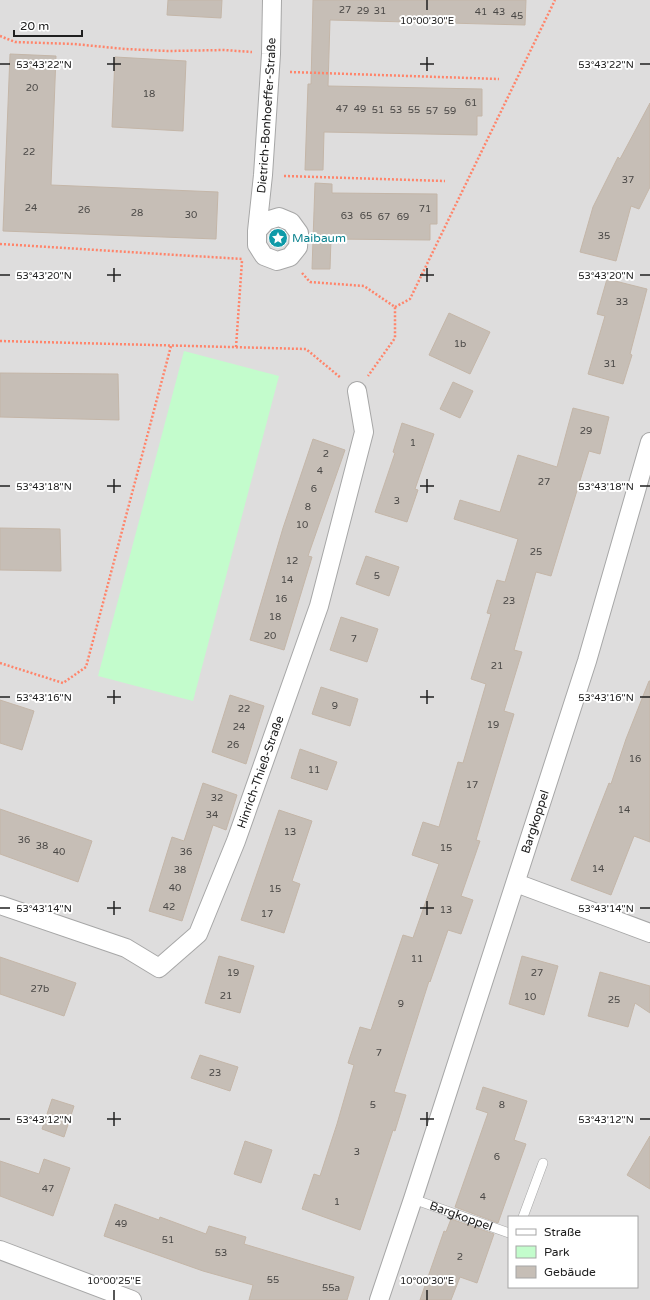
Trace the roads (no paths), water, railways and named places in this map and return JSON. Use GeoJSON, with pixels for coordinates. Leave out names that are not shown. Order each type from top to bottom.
{"type":"FeatureCollection","features":[{"type":"Feature","properties":{"kind":"street","name":"Dietrich-Bonhoeffer-Straße"},"geometry":{"type":"LineString","coordinates":[[257,238],[263,175],[270,63],[272,0]]}},
{"type":"Feature","properties":{"kind":"street"},"geometry":{"type":"LineString","coordinates":[[279,217],[292,222],[299,233],[298,247],[290,257],[277,261],[264,256],[257,238],[266,221],[279,217]]}},
{"type":"Feature","properties":{"kind":"street","name":"Hinrich-Thieß-Straße"},"geometry":{"type":"LineString","coordinates":[[0,905],[126,948],[159,968],[198,934],[236,841],[319,606],[364,432],[357,391]]}},
{"type":"Feature","properties":{"kind":"street","name":"Bargkoppel"},"geometry":{"type":"LineString","coordinates":[[379,1300],[516,883],[587,661],[650,442]]}},
{"type":"Feature","properties":{"kind":"street"},"geometry":{"type":"LineString","coordinates":[[516,883],[650,933]]}},
{"type":"Feature","properties":{"kind":"street"},"geometry":{"type":"LineString","coordinates":[[0,1250],[129,1299]]}},
{"type":"Feature","properties":{"kind":"lane"},"geometry":{"type":"LineString","coordinates":[[524,1216],[543,1164]]}},
{"type":"Feature","properties":{"kind":"lane","name":"Bargkoppel"},"geometry":{"type":"LineString","coordinates":[[413,1199],[508,1233]]}},
{"type":"Feature","properties":{"kind":"place","name":"Maibaum"},"geometry":{"type":"Point","coordinates":[278,238]}}]}
